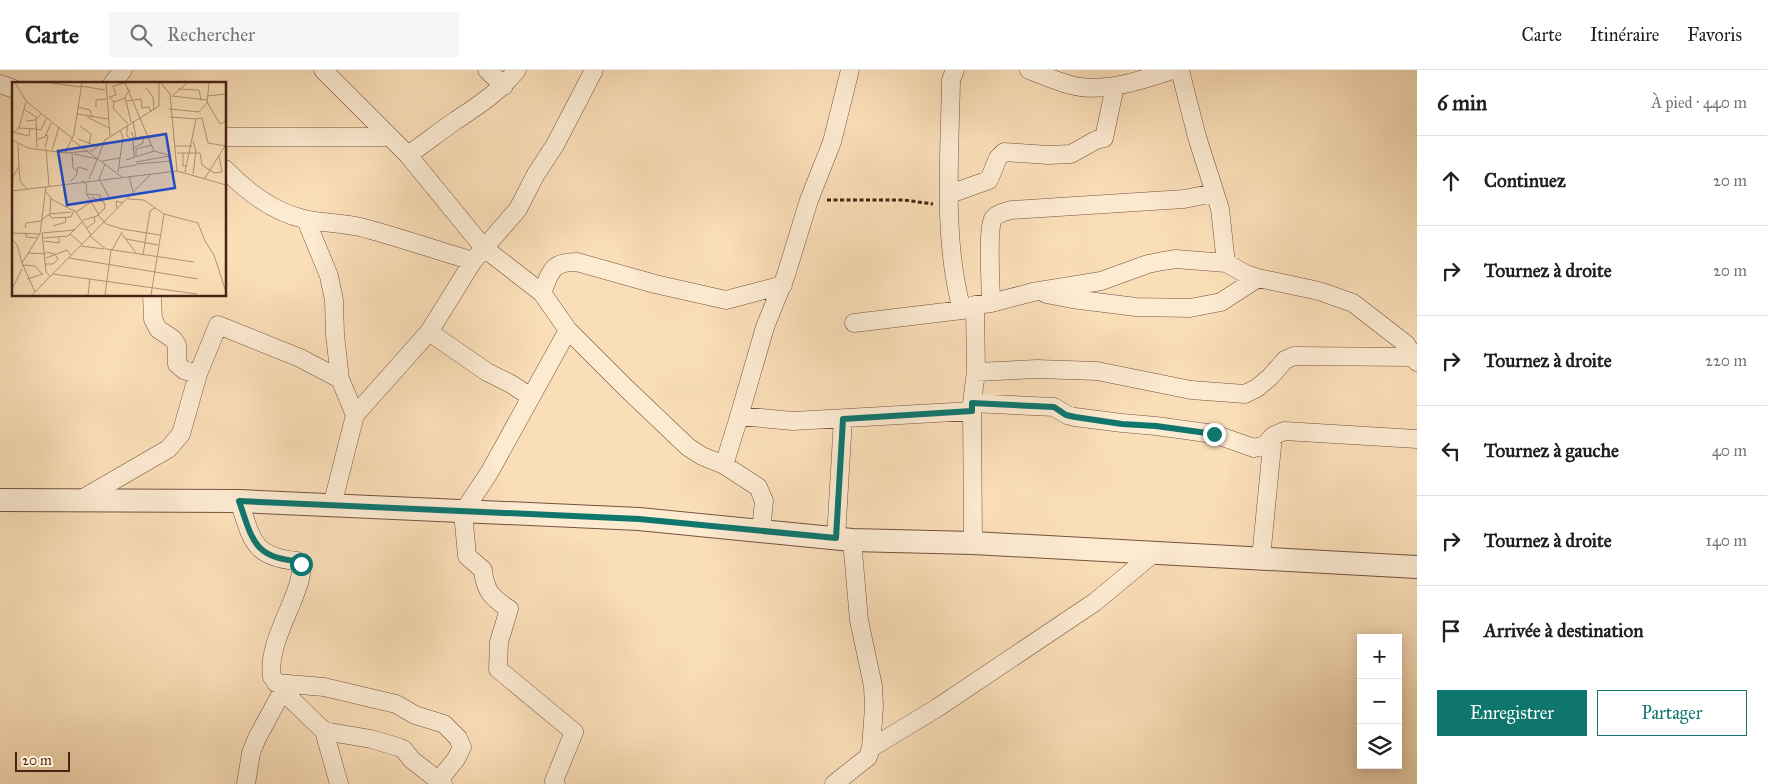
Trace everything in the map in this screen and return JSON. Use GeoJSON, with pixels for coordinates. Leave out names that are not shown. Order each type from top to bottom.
{"type":"FeatureCollection","features":[{"type":"Feature","properties":{"kind":"street"},"geometry":{"type":"LineString","coordinates":[[114,82],[123,70]]}},
{"type":"Feature","properties":{"kind":"street"},"geometry":{"type":"LineString","coordinates":[[323,70],[408,155],[479,254]]}},
{"type":"Feature","properties":{"kind":"street"},"geometry":{"type":"LineString","coordinates":[[487,70],[504,86]]}},
{"type":"Feature","properties":{"kind":"street"},"geometry":{"type":"LineString","coordinates":[[408,155],[456,120],[482,104],[504,86],[517,70]]}},
{"type":"Feature","properties":{"kind":"street"},"geometry":{"type":"LineString","coordinates":[[332,506],[355,414],[429,332],[479,254],[518,209],[536,174],[555,145],[594,70]]}},
{"type":"Feature","properties":{"kind":"street"},"geometry":{"type":"LineString","coordinates":[[724,465],[765,327],[783,285],[809,200],[832,142],[850,70]]}},
{"type":"Feature","properties":{"kind":"street"},"geometry":{"type":"LineString","coordinates":[[955,70],[951,80],[950,200],[952,259],[976,306]]}},
{"type":"Feature","properties":{"kind":"street"},"geometry":{"type":"LineString","coordinates":[[1029,70],[1080,87],[1098,88],[1134,83],[1173,70]]}},
{"type":"Feature","properties":{"kind":"street"},"geometry":{"type":"LineString","coordinates":[[1180,70],[1197,137],[1220,209],[1226,263]]}},
{"type":"Feature","properties":{"kind":"street"},"geometry":{"type":"LineString","coordinates":[[0,84],[12,88]]}},
{"type":"Feature","properties":{"kind":"street"},"geometry":{"type":"LineString","coordinates":[[950,200],[989,180],[998,158],[1004,152],[1048,155],[1071,154],[1096,140],[1104,138],[1115,86]]}},
{"type":"Feature","properties":{"kind":"street"},"geometry":{"type":"LineString","coordinates":[[226,137],[388,137]]}},
{"type":"Feature","properties":{"kind":"street"},"geometry":{"type":"LineString","coordinates":[[226,170],[247,190],[280,211],[306,220],[359,227],[479,254],[542,293],[568,330],[688,447],[702,456],[724,465],[758,487],[764,501],[761,531]]}},
{"type":"Feature","properties":{"kind":"street"},"geometry":{"type":"LineString","coordinates":[[973,543],[972,407],[976,372],[976,306],[993,219],[999,214],[1011,210],[1184,199],[1214,193]]}},
{"type":"Feature","properties":{"kind":"street"},"geometry":{"type":"LineString","coordinates":[[306,220],[324,262],[334,300],[335,335],[340,379],[355,414]]}},
{"type":"Feature","properties":{"kind":"street"},"geometry":{"type":"LineString","coordinates":[[854,323],[976,306],[1033,292],[1101,281],[1148,264],[1176,259],[1226,263],[1258,278],[1319,291],[1353,303],[1406,344],[1415,360]]}},
{"type":"Feature","properties":{"kind":"street"},"geometry":{"type":"LineString","coordinates":[[542,293],[550,272],[558,264],[566,262],[577,262],[655,284],[726,300],[783,285]]}},
{"type":"Feature","properties":{"kind":"street"},"geometry":{"type":"LineString","coordinates":[[1033,292],[1136,307],[1190,308],[1221,302],[1258,278]]}},
{"type":"Feature","properties":{"kind":"street"},"geometry":{"type":"LineString","coordinates":[[152,296],[153,319],[158,329],[173,339],[177,345],[177,364],[184,370],[198,374]]}},
{"type":"Feature","properties":{"kind":"street"},"geometry":{"type":"LineString","coordinates":[[80,500],[168,449],[181,434],[198,374],[218,325],[300,358],[340,379]]}},
{"type":"Feature","properties":{"kind":"street"},"geometry":{"type":"LineString","coordinates":[[556,784],[554,781],[574,732],[498,669],[499,642],[509,609],[494,599],[484,583],[483,570],[467,556],[463,512],[489,473],[568,330]]}},
{"type":"Feature","properties":{"kind":"street"},"geometry":{"type":"LineString","coordinates":[[429,332],[487,372],[531,397]]}},
{"type":"Feature","properties":{"kind":"street"},"geometry":{"type":"LineString","coordinates":[[976,372],[1037,369],[1097,371],[1191,390],[1245,394],[1270,377],[1285,360],[1294,356],[1415,360]]}},
{"type":"Feature","properties":{"kind":"street"},"geometry":{"type":"LineString","coordinates":[[740,416],[793,421],[843,419],[972,407],[1054,407],[1066,415],[1075,417],[1214,434],[1254,448],[1264,445],[1273,436],[1284,431],[1417,439]]}},
{"type":"Feature","properties":{"kind":"street"},"geometry":{"type":"LineString","coordinates":[[834,784],[868,757],[871,748],[874,706],[873,686],[844,539],[843,419]]}},
{"type":"Feature","properties":{"kind":"street"},"geometry":{"type":"LineString","coordinates":[[1261,558],[1273,436]]}},
{"type":"Feature","properties":{"kind":"street"},"geometry":{"type":"LineString","coordinates":[[0,500],[239,501],[639,519],[844,539],[973,543],[1417,567]]}},
{"type":"Feature","properties":{"kind":"street"},"geometry":{"type":"LineString","coordinates":[[239,501],[252,540],[263,553],[276,558],[297,561],[302,567],[297,589],[274,653],[271,672],[280,686],[324,731],[339,784]]}},
{"type":"Feature","properties":{"kind":"street"},"geometry":{"type":"LineString","coordinates":[[871,748],[937,708],[1095,602],[1154,553]]}},
{"type":"Feature","properties":{"kind":"street"},"geometry":{"type":"LineString","coordinates":[[280,686],[300,684],[349,692],[396,704],[412,714],[444,724],[458,738],[462,747],[441,782],[398,747],[371,739],[324,731]]}},
{"type":"Feature","properties":{"kind":"street"},"geometry":{"type":"LineString","coordinates":[[246,784],[251,753],[280,686]]}},
{"type":"Feature","properties":{"kind":"path"},"geometry":{"type":"LineString","coordinates":[[809,200],[864,198],[950,200]]}},
{"type":"Feature","properties":{"kind":"route"},"geometry":{"type":"LineString","coordinates":[[301,564],[297,561],[276,558],[263,553],[252,540],[239,501],[639,519],[836,538],[843,419],[972,411],[972,403],[1006,404],[1054,407],[1066,415],[1075,417],[1214,434]]}}]}
